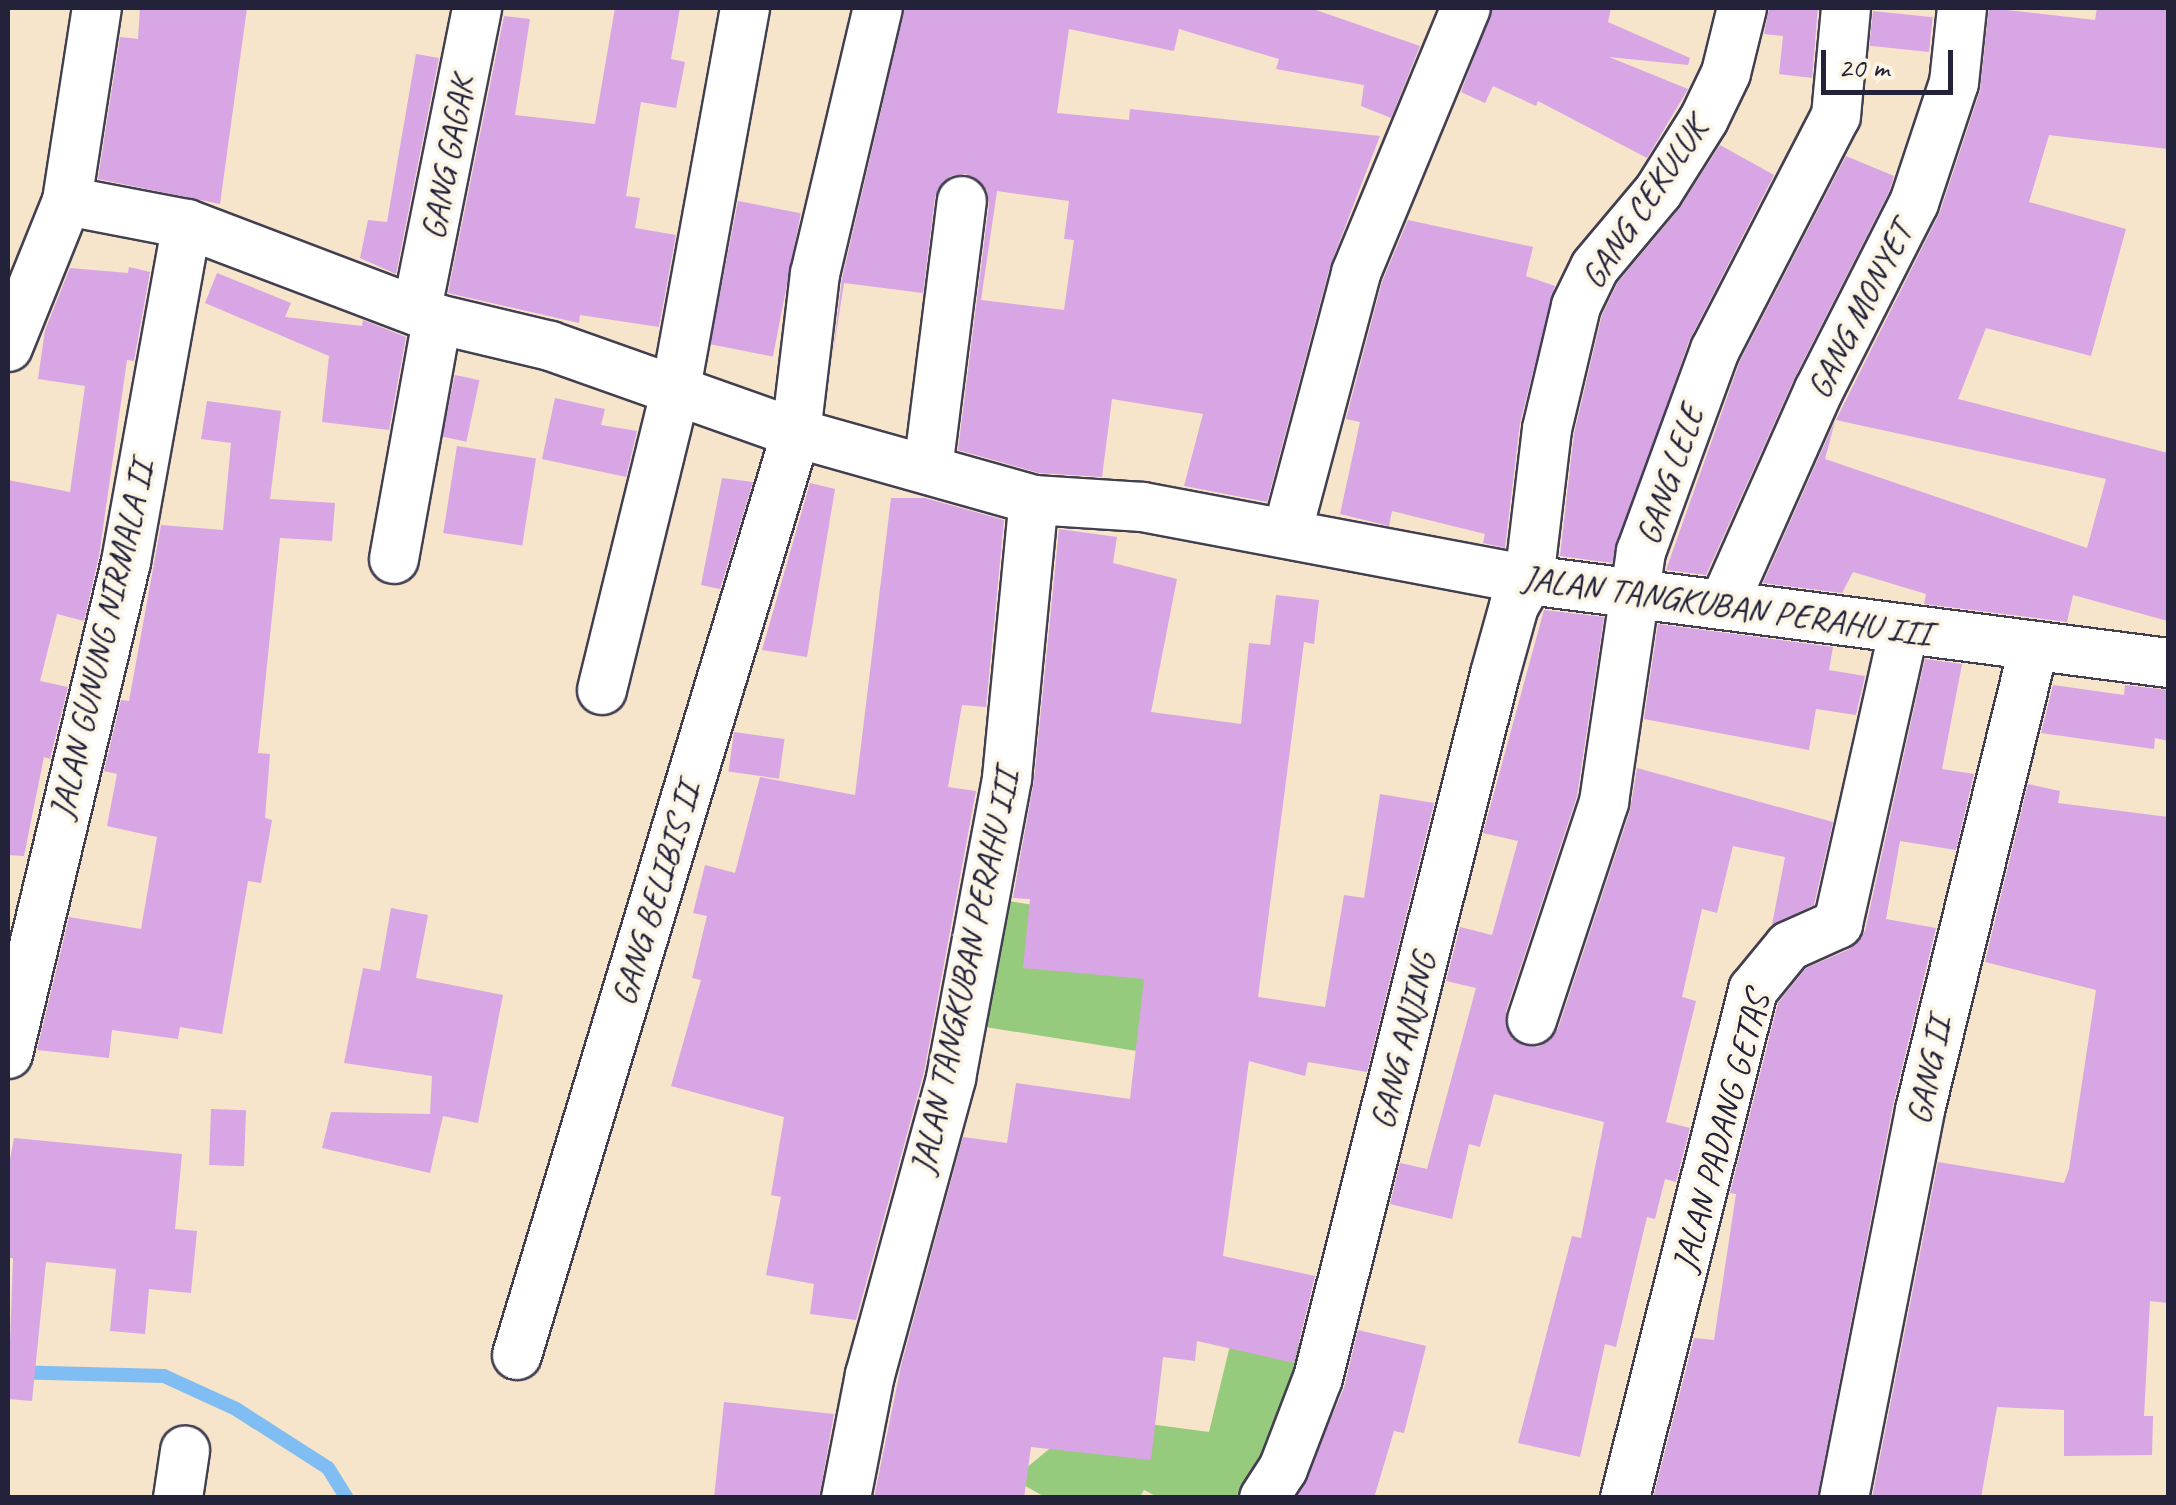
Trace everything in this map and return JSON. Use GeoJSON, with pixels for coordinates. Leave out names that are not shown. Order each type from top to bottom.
{"type":"FeatureCollection","features":[{"type":"Feature","properties":{"kind":"street"},"geometry":{"type":"LineString","coordinates":[[8,347],[66,201],[97,8]]}},
{"type":"Feature","properties":{"kind":"street","name":"GANG GAGAK"},"geometry":{"type":"LineString","coordinates":[[394,560],[427,314],[477,8]]}},
{"type":"Feature","properties":{"kind":"street"},"geometry":{"type":"LineString","coordinates":[[602,690],[676,388],[745,8]]}},
{"type":"Feature","properties":{"kind":"street","name":"GANG BELIBIS II"},"geometry":{"type":"LineString","coordinates":[[517,1356],[796,433],[815,274],[878,8]]}},
{"type":"Feature","properties":{"kind":"street"},"geometry":{"type":"LineString","coordinates":[[1287,533],[1356,272],[1466,8]]}},
{"type":"Feature","properties":{"kind":"street","name":"GANG CEKULUK"},"geometry":{"type":"LineString","coordinates":[[1529,580],[1547,428],[1576,306],[1595,267],[1658,192],[1704,119],[1726,73],[1742,8]]}},
{"type":"Feature","properties":{"kind":"street","name":"GANG LELE"},"geometry":{"type":"LineString","coordinates":[[1532,1020],[1604,802],[1638,594],[1641,552],[1714,350],[1836,116],[1846,8]]}},
{"type":"Feature","properties":{"kind":"street","name":"GANG MONYET"},"geometry":{"type":"LineString","coordinates":[[1724,602],[1819,390],[1914,203],[1954,83],[1962,8]]}},
{"type":"Feature","properties":{"kind":"street","name":"JALAN TANGKUBAN PERAHU III"},"geometry":{"type":"LineString","coordinates":[[66,201],[187,224],[427,314],[550,346],[796,433],[1034,500],[1143,507],[1529,580],[1724,602],[2033,650],[2168,663]]}},
{"type":"Feature","properties":{"kind":"street"},"geometry":{"type":"LineString","coordinates":[[928,469],[962,202]]}},
{"type":"Feature","properties":{"kind":"street","name":"JALAN GUNUNG NIRMALA II"},"geometry":{"type":"LineString","coordinates":[[8,1054],[126,562],[187,224]]}},
{"type":"Feature","properties":{"kind":"street","name":"JALAN TANGKUBAN PERAHU III"},"geometry":{"type":"LineString","coordinates":[[846,1498],[870,1375],[951,1078],[1008,778],[1034,500]]}},
{"type":"Feature","properties":{"kind":"street","name":"GANG ANJING"},"geometry":{"type":"LineString","coordinates":[[1264,1498],[1283,1469],[1318,1378],[1495,674],[1514,606],[1529,580]]}},
{"type":"Feature","properties":{"kind":"street","name":"JALAN PADANG GETAS"},"geometry":{"type":"LineString","coordinates":[[1625,1498],[1753,990],[1789,946],[1838,924],[1904,629]]}},
{"type":"Feature","properties":{"kind":"street","name":"GANG II"},"geometry":{"type":"LineString","coordinates":[[1844,1498],[1920,1110],[2033,650]]}},
{"type":"Feature","properties":{"kind":"street"},"geometry":{"type":"LineString","coordinates":[[178,1498],[185,1450]]}},
{"type":"Feature","properties":{"kind":"green space"},"geometry":{"type":"Polygon","coordinates":[[[1002,900],[1168,926],[1148,1053],[982,1026],[1002,900]]]}},
{"type":"Feature","properties":{"kind":"green space"},"geometry":{"type":"Polygon","coordinates":[[[1234,1329],[1321,1350],[1258,1497],[1158,1497],[1144,1490],[1140,1497],[1045,1497],[1013,1479],[1089,1416],[1209,1432],[1234,1329]]]}},
{"type":"Feature","properties":{"kind":"building"},"geometry":{"type":"Polygon","coordinates":[[[140,8],[247,8],[220,204],[98,179],[120,37],[138,39],[140,8]]]}},
{"type":"Feature","properties":{"kind":"building"},"geometry":{"type":"Polygon","coordinates":[[[615,8],[680,8],[671,59],[685,62],[676,108],[641,102],[626,196],[640,198],[635,228],[676,235],[659,327],[580,315],[579,323],[448,293],[504,16],[530,19],[515,115],[595,124],[615,8]]]}},
{"type":"Feature","properties":{"kind":"building"},"geometry":{"type":"Polygon","coordinates":[[[905,8],[1310,8],[1420,46],[1391,118],[1361,106],[1364,85],[1276,69],[1279,59],[1179,29],[1174,51],[1069,29],[1057,113],[1129,120],[1130,109],[1380,136],[1330,266],[1267,502],[1184,486],[1203,414],[1112,399],[1102,477],[1039,473],[958,450],[989,204],[987,190],[966,174],[950,176],[935,197],[923,293],[844,283],[832,360],[842,279],[905,8]],[[997,191],[981,300],[1064,310],[1074,240],[1064,239],[1069,201],[997,191]]]}},
{"type":"Feature","properties":{"kind":"building"},"geometry":{"type":"Polygon","coordinates":[[[1493,8],[1611,8],[1608,22],[1690,58],[1688,65],[1609,57],[1688,89],[1647,158],[1538,101],[1536,106],[1493,86],[1485,103],[1461,92],[1493,8]]]}},
{"type":"Feature","properties":{"kind":"building"},"geometry":{"type":"Polygon","coordinates":[[[1769,8],[1818,8],[1812,78],[1779,74],[1783,36],[1764,34],[1769,8]]]}},
{"type":"Feature","properties":{"kind":"building"},"geometry":{"type":"Polygon","coordinates":[[[1989,8],[2095,20],[2097,8],[2168,8],[2168,149],[2049,135],[2029,202],[2126,229],[2091,356],[1986,328],[1958,399],[2168,453],[2168,621],[2073,595],[2067,622],[1924,604],[1926,594],[1853,572],[1842,593],[1763,583],[1835,421],[1825,459],[2087,548],[2106,479],[1836,420],[1940,212],[1980,91],[1989,8]]]}},
{"type":"Feature","properties":{"kind":"building"},"geometry":{"type":"Polygon","coordinates":[[[1873,11],[1933,17],[1929,52],[1869,46],[1873,11]]]}},
{"type":"Feature","properties":{"kind":"building"},"geometry":{"type":"Polygon","coordinates":[[[416,54],[439,58],[396,274],[360,258],[368,220],[387,222],[416,54]]]}},
{"type":"Feature","properties":{"kind":"building"},"geometry":{"type":"Polygon","coordinates":[[[1720,145],[1774,175],[1689,341],[1612,563],[1560,556],[1574,434],[1602,315],[1618,282],[1679,209],[1720,145]]]}},
{"type":"Feature","properties":{"kind":"building"},"geometry":{"type":"Polygon","coordinates":[[[1846,156],[1894,176],[1889,192],[1794,379],[1706,575],[1666,570],[1740,361],[1846,156]]]}},
{"type":"Feature","properties":{"kind":"building"},"geometry":{"type":"Polygon","coordinates":[[[738,201],[801,213],[773,357],[710,344],[738,201]]]}},
{"type":"Feature","properties":{"kind":"building"},"geometry":{"type":"Polygon","coordinates":[[[1408,220],[1533,247],[1526,276],[1555,286],[1520,423],[1505,548],[1483,543],[1485,534],[1392,511],[1389,526],[1340,514],[1360,422],[1346,419],[1382,282],[1408,220]]]}},
{"type":"Feature","properties":{"kind":"building"},"geometry":{"type":"Polygon","coordinates":[[[129,267],[150,272],[134,361],[127,360],[99,556],[84,621],[57,614],[40,681],[68,687],[50,759],[44,757],[24,856],[8,855],[8,480],[70,492],[85,386],[38,379],[45,330],[70,268],[128,273],[129,267]]]}},
{"type":"Feature","properties":{"kind":"building"},"geometry":{"type":"Polygon","coordinates":[[[217,273],[291,303],[285,317],[362,326],[363,320],[406,337],[389,430],[322,422],[329,356],[205,303],[217,273]]]}},
{"type":"Feature","properties":{"kind":"building"},"geometry":{"type":"Polygon","coordinates":[[[455,375],[479,380],[466,442],[442,437],[455,375]]]}},
{"type":"Feature","properties":{"kind":"building"},"geometry":{"type":"Polygon","coordinates":[[[555,398],[605,409],[601,425],[637,431],[626,477],[542,459],[555,398]]]}},
{"type":"Feature","properties":{"kind":"building"},"geometry":{"type":"Polygon","coordinates":[[[207,401],[281,411],[270,499],[335,503],[332,541],[280,538],[258,753],[270,754],[265,818],[272,820],[261,883],[248,881],[222,1034],[180,1027],[178,1039],[112,1030],[109,1058],[37,1050],[69,917],[141,929],[157,837],[107,826],[117,774],[104,771],[121,700],[129,701],[161,525],[223,530],[231,443],[201,439],[207,401]]]}},
{"type":"Feature","properties":{"kind":"building"},"geometry":{"type":"Polygon","coordinates":[[[457,446],[536,459],[522,545],[443,533],[457,446]]]}},
{"type":"Feature","properties":{"kind":"building"},"geometry":{"type":"Polygon","coordinates":[[[722,478],[753,482],[720,589],[701,585],[722,478]]]}},
{"type":"Feature","properties":{"kind":"building"},"geometry":{"type":"Polygon","coordinates":[[[810,483],[835,489],[807,657],[762,650],[810,483]]]}},
{"type":"Feature","properties":{"kind":"building"},"geometry":{"type":"Polygon","coordinates":[[[891,498],[925,498],[1004,520],[986,707],[962,705],[948,787],[976,791],[924,1072],[856,1320],[810,1314],[814,1284],[766,1275],[781,1197],[771,1195],[784,1117],[671,1086],[701,980],[692,978],[707,916],[693,913],[705,865],[735,873],[760,777],[855,795],[891,498]]]}},
{"type":"Feature","properties":{"kind":"building"},"geometry":{"type":"Polygon","coordinates":[[[1059,529],[1117,537],[1113,563],[1177,579],[1151,712],[1241,724],[1249,643],[1270,645],[1276,595],[1319,600],[1314,644],[1304,642],[1258,997],[1325,1007],[1344,895],[1364,898],[1380,794],[1434,803],[1367,1072],[1308,1062],[1305,1076],[1249,1061],[1223,1256],[1315,1276],[1294,1363],[1197,1341],[1195,1361],[1163,1357],[1151,1460],[1031,1447],[1024,1498],[874,1498],[901,1366],[963,1137],[1007,1143],[1016,1083],[1130,1099],[1144,979],[1023,968],[1030,899],[1013,898],[1034,781],[1059,529]]]}},
{"type":"Feature","properties":{"kind":"building"},"geometry":{"type":"Polygon","coordinates":[[[1544,610],[1604,617],[1577,796],[1506,1011],[1512,1039],[1538,1047],[1558,1029],[1630,811],[1637,768],[1833,822],[1814,905],[1772,925],[1785,857],[1733,846],[1717,913],[1702,909],[1682,997],[1696,1001],[1666,1122],[1690,1128],[1676,1182],[1665,1179],[1655,1219],[1647,1217],[1616,1347],[1605,1344],[1580,1457],[1518,1443],[1572,1236],[1581,1238],[1604,1122],[1494,1094],[1480,1147],[1469,1144],[1452,1219],[1390,1204],[1400,1163],[1427,1169],[1476,988],[1446,981],[1460,927],[1492,935],[1518,841],[1483,833],[1544,610]]]}},
{"type":"Feature","properties":{"kind":"building"},"geometry":{"type":"Polygon","coordinates":[[[1658,624],[1833,647],[1829,670],[1865,676],[1856,715],[1816,709],[1809,750],[1644,719],[1658,624]]]}},
{"type":"Feature","properties":{"kind":"building"},"geometry":{"type":"Polygon","coordinates":[[[1925,659],[1962,664],[1942,769],[1974,774],[1956,850],[1900,841],[1886,919],[1936,928],[1893,1105],[1817,1498],[1653,1498],[1694,1338],[1714,1340],[1736,1194],[1730,1193],[1778,1003],[1806,968],[1850,949],[1865,931],[1925,659]]]}},
{"type":"Feature","properties":{"kind":"building"},"geometry":{"type":"Polygon","coordinates":[[[2053,685],[2124,695],[2125,685],[2168,690],[2168,741],[2155,738],[2154,749],[2041,733],[2053,685]]]}},
{"type":"Feature","properties":{"kind":"building"},"geometry":{"type":"Polygon","coordinates":[[[734,732],[785,739],[779,779],[728,772],[734,732]]]}},
{"type":"Feature","properties":{"kind":"building"},"geometry":{"type":"Polygon","coordinates":[[[2028,784],[2060,791],[2058,803],[2168,817],[2168,1303],[2150,1301],[2144,1416],[2153,1416],[2152,1455],[2064,1456],[2064,1410],[1997,1407],[1981,1498],[1872,1498],[1938,1162],[2064,1183],[2069,1169],[2096,990],[1985,962],[2028,784]]]}},
{"type":"Feature","properties":{"kind":"building"},"geometry":{"type":"Polygon","coordinates":[[[391,908],[428,915],[416,978],[503,995],[478,1123],[443,1116],[430,1173],[322,1148],[331,1112],[430,1114],[432,1076],[344,1063],[363,968],[380,971],[391,908]]]}},
{"type":"Feature","properties":{"kind":"building"},"geometry":{"type":"Polygon","coordinates":[[[211,1109],[246,1110],[244,1166],[209,1165],[211,1109]]]}},
{"type":"Feature","properties":{"kind":"building"},"geometry":{"type":"Polygon","coordinates":[[[14,1138],[182,1154],[175,1229],[197,1231],[191,1293],[149,1289],[145,1334],[110,1331],[116,1269],[46,1262],[32,1401],[8,1399],[13,1258],[8,1258],[8,1170],[14,1138]]]}},
{"type":"Feature","properties":{"kind":"building"},"geometry":{"type":"Polygon","coordinates":[[[1358,1330],[1426,1346],[1404,1433],[1394,1431],[1374,1498],[1297,1498],[1344,1388],[1358,1330]]]}},
{"type":"Feature","properties":{"kind":"building"},"geometry":{"type":"Polygon","coordinates":[[[724,1402],[834,1414],[819,1498],[714,1498],[724,1402]]]}},
{"type":"Feature","properties":{"kind":"waterway"},"geometry":{"type":"LineString","coordinates":[[8,1372],[164,1376],[236,1409],[328,1468],[347,1498]]}}]}
